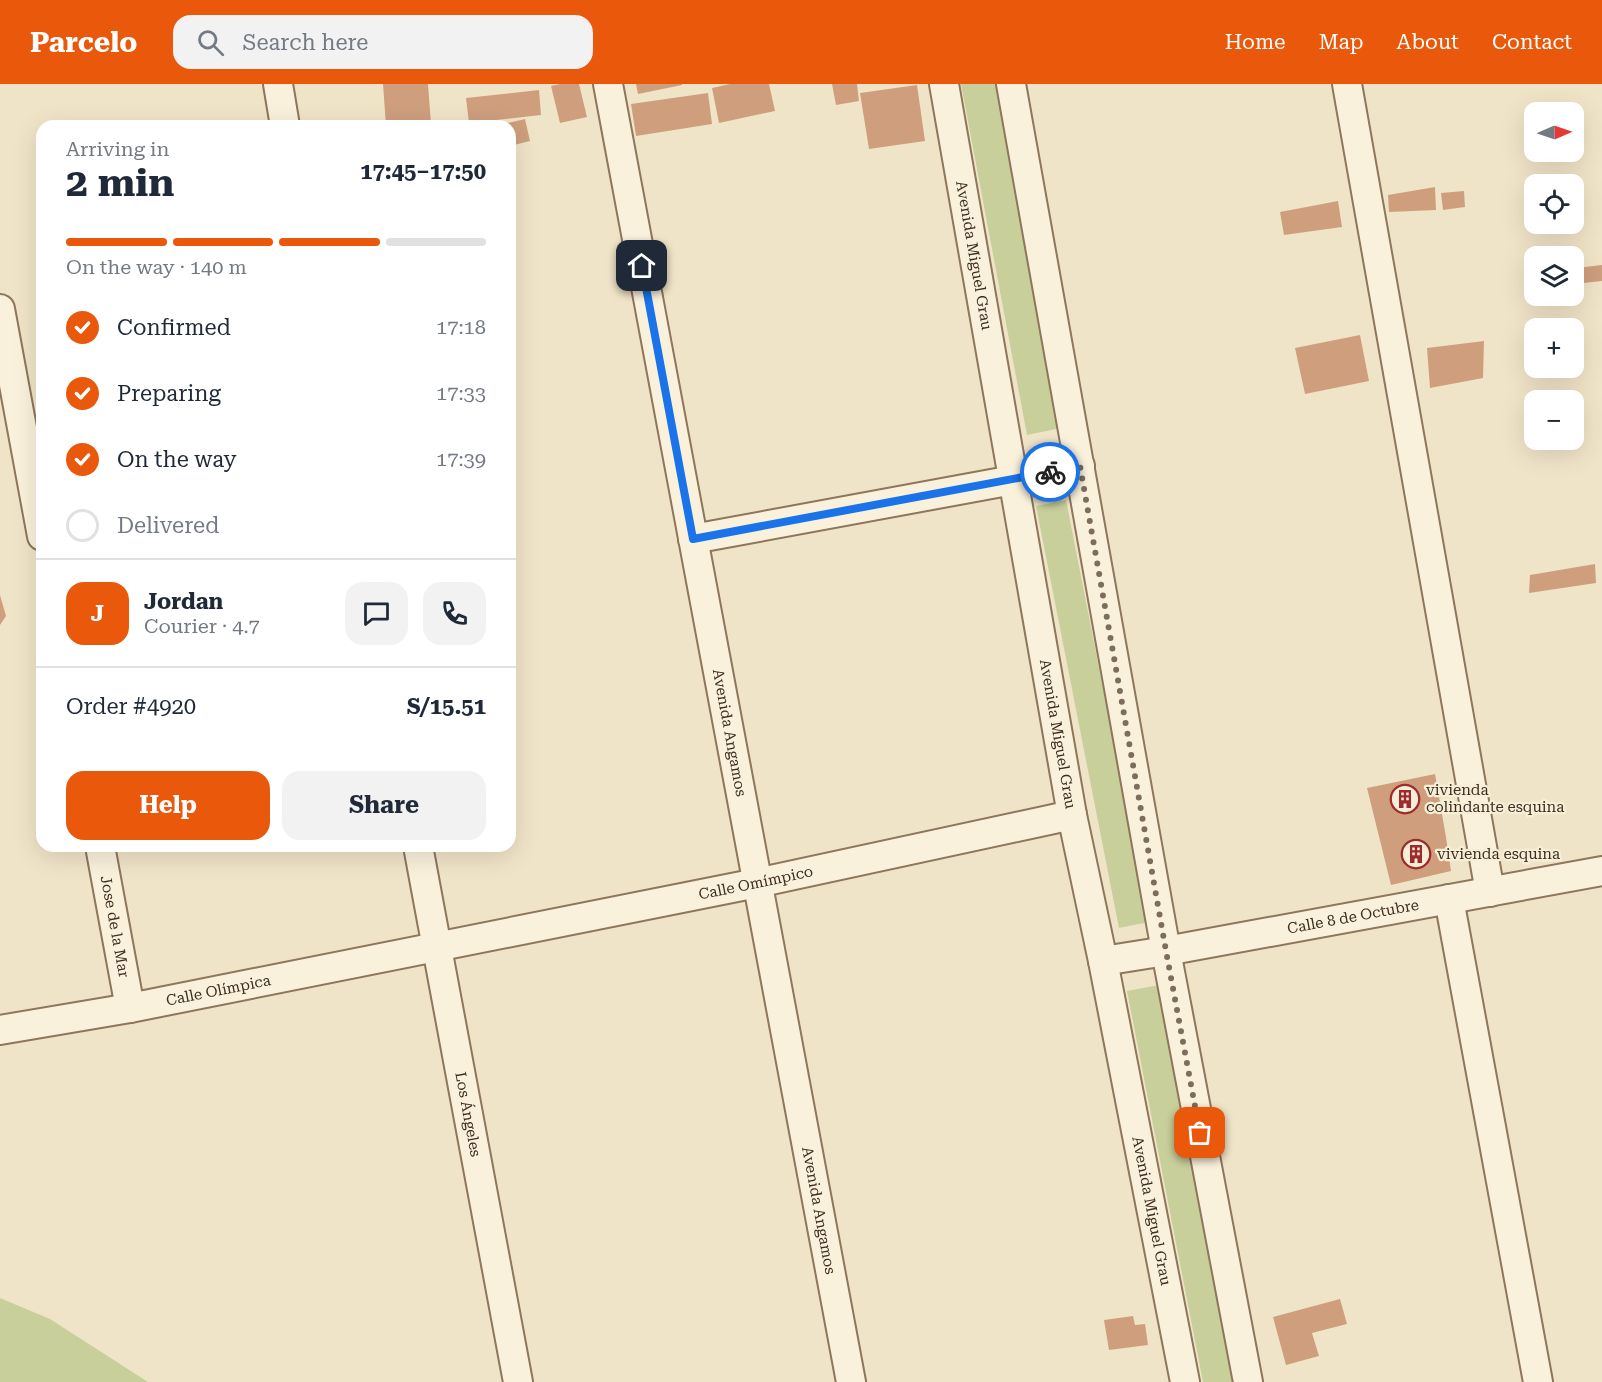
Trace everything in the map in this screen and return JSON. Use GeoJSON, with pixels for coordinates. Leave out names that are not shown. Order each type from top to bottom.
{"type":"FeatureCollection","features":[{"type":"Feature","properties":{"kind":"street"},"geometry":{"type":"LineString","coordinates":[[278,84],[284,120]]}},
{"type":"Feature","properties":{"kind":"street","name":"Avenida Angamos"},"geometry":{"type":"LineString","coordinates":[[608,84],[851,1382]]}},
{"type":"Feature","properties":{"kind":"street","name":"Avenida Miguel Grau"},"geometry":{"type":"LineString","coordinates":[[944,84],[1072,815],[1103,961],[1185,1382]]}},
{"type":"Feature","properties":{"kind":"street"},"geometry":{"type":"LineString","coordinates":[[1011,84],[1166,951],[1248,1382]]}},
{"type":"Feature","properties":{"kind":"street"},"geometry":{"type":"LineString","coordinates":[[1347,84],[1490,892]]}},
{"type":"Feature","properties":{"kind":"street"},"geometry":{"type":"LineString","coordinates":[[0,309],[36,504]]}},
{"type":"Feature","properties":{"kind":"street"},"geometry":{"type":"LineString","coordinates":[[693,539],[1080,466]]}},
{"type":"Feature","properties":{"kind":"street","name":"Calle Omímpico"},"geometry":{"type":"LineString","coordinates":[[437,947],[757,883],[1072,815]]}},
{"type":"Feature","properties":{"kind":"street","name":"Jose de la Mar"},"geometry":{"type":"LineString","coordinates":[[101,852],[130,1008]]}},
{"type":"Feature","properties":{"kind":"street","name":"Los Ángeles"},"geometry":{"type":"LineString","coordinates":[[419,852],[518,1382]]}},
{"type":"Feature","properties":{"kind":"street","name":"Calle 8 de Octubre"},"geometry":{"type":"LineString","coordinates":[[1103,961],[1602,871]]}},
{"type":"Feature","properties":{"kind":"street"},"geometry":{"type":"LineString","coordinates":[[1449,899],[1538,1382]]}},
{"type":"Feature","properties":{"kind":"street","name":"Calle Olímpica"},"geometry":{"type":"LineString","coordinates":[[0,1030],[130,1008],[437,947]]}},
{"type":"Feature","properties":{"kind":"green space"},"geometry":{"type":"Polygon","coordinates":[[[961,84],[1000,84],[1061,428],[1027,435],[961,84]]]}},
{"type":"Feature","properties":{"kind":"green space"},"geometry":{"type":"Polygon","coordinates":[[[1066,500],[1149,922],[1119,928],[1036,506],[1066,500]]]}},
{"type":"Feature","properties":{"kind":"green space"},"geometry":{"type":"Polygon","coordinates":[[[1159,985],[1236,1382],[1203,1382],[1127,991],[1159,985]]]}},
{"type":"Feature","properties":{"kind":"green space"},"geometry":{"type":"Polygon","coordinates":[[[0,1298],[50,1319],[148,1382],[0,1382],[0,1298]]]}},
{"type":"Feature","properties":{"kind":"building"},"geometry":{"type":"Polygon","coordinates":[[[383,84],[428,84],[431,120],[386,120],[383,84]]]}},
{"type":"Feature","properties":{"kind":"building"},"geometry":{"type":"Polygon","coordinates":[[[579,84],[587,117],[560,123],[551,86],[579,84]]]}},
{"type":"Feature","properties":{"kind":"building"},"geometry":{"type":"Polygon","coordinates":[[[636,84],[682,84],[682,85],[638,94],[636,84]]]}},
{"type":"Feature","properties":{"kind":"building"},"geometry":{"type":"Polygon","coordinates":[[[730,84],[769,84],[775,111],[719,123],[712,88],[730,84]]]}},
{"type":"Feature","properties":{"kind":"building"},"geometry":{"type":"Polygon","coordinates":[[[832,84],[857,84],[859,101],[836,105],[832,84]]]}},
{"type":"Feature","properties":{"kind":"building"},"geometry":{"type":"Polygon","coordinates":[[[917,85],[925,141],[869,149],[860,93],[917,85]]]}},
{"type":"Feature","properties":{"kind":"building"},"geometry":{"type":"Polygon","coordinates":[[[539,90],[541,115],[496,120],[469,120],[466,98],[539,90]]]}},
{"type":"Feature","properties":{"kind":"building"},"geometry":{"type":"Polygon","coordinates":[[[708,93],[712,124],[636,136],[631,104],[708,93]]]}},
{"type":"Feature","properties":{"kind":"building"},"geometry":{"type":"Polygon","coordinates":[[[525,119],[530,141],[516,144],[516,121],[525,119]]]}},
{"type":"Feature","properties":{"kind":"building"},"geometry":{"type":"Polygon","coordinates":[[[1435,187],[1436,210],[1389,212],[1388,195],[1435,187]]]}},
{"type":"Feature","properties":{"kind":"building"},"geometry":{"type":"Polygon","coordinates":[[[1464,191],[1465,207],[1443,210],[1441,193],[1464,191]]]}},
{"type":"Feature","properties":{"kind":"building"},"geometry":{"type":"Polygon","coordinates":[[[1338,201],[1342,227],[1284,235],[1280,212],[1338,201]]]}},
{"type":"Feature","properties":{"kind":"building"},"geometry":{"type":"Polygon","coordinates":[[[1602,265],[1602,281],[1584,283],[1584,267],[1602,265]]]}},
{"type":"Feature","properties":{"kind":"building"},"geometry":{"type":"Polygon","coordinates":[[[1360,335],[1369,381],[1305,394],[1295,348],[1360,335]]]}},
{"type":"Feature","properties":{"kind":"building"},"geometry":{"type":"Polygon","coordinates":[[[1484,341],[1483,378],[1430,388],[1427,348],[1484,341]]]}},
{"type":"Feature","properties":{"kind":"building"},"geometry":{"type":"Polygon","coordinates":[[[1595,564],[1596,583],[1529,593],[1530,575],[1595,564]]]}},
{"type":"Feature","properties":{"kind":"building"},"geometry":{"type":"Polygon","coordinates":[[[0,595],[6,616],[0,625],[0,595]]]}},
{"type":"Feature","properties":{"kind":"building","name":"vivienda esquina"},"geometry":{"type":"Polygon","coordinates":[[[1435,774],[1451,871],[1391,885],[1367,788],[1435,774]]]}},
{"type":"Feature","properties":{"kind":"building"},"geometry":{"type":"Polygon","coordinates":[[[1340,1299],[1347,1324],[1312,1333],[1319,1356],[1286,1365],[1273,1317],[1340,1299]]]}},
{"type":"Feature","properties":{"kind":"building"},"geometry":{"type":"Polygon","coordinates":[[[1133,1316],[1135,1325],[1145,1324],[1148,1345],[1109,1350],[1104,1320],[1133,1316]]]}},
{"type":"Feature","properties":{"kind":"way so far"},"geometry":{"type":"LineString","coordinates":[[1050,472],[1080,466],[1200,1133]]}},
{"type":"Feature","properties":{"kind":"place","name":"vivienda colindante esquina"},"geometry":{"type":"Point","coordinates":[1405,799]}},
{"type":"Feature","properties":{"kind":"place","name":"vivienda esquina"},"geometry":{"type":"Point","coordinates":[1416,854]}},
{"type":"Feature","properties":{"kind":"route"},"geometry":{"type":"LineString","coordinates":[[642,266],[693,539],[1050,472]]}}]}
